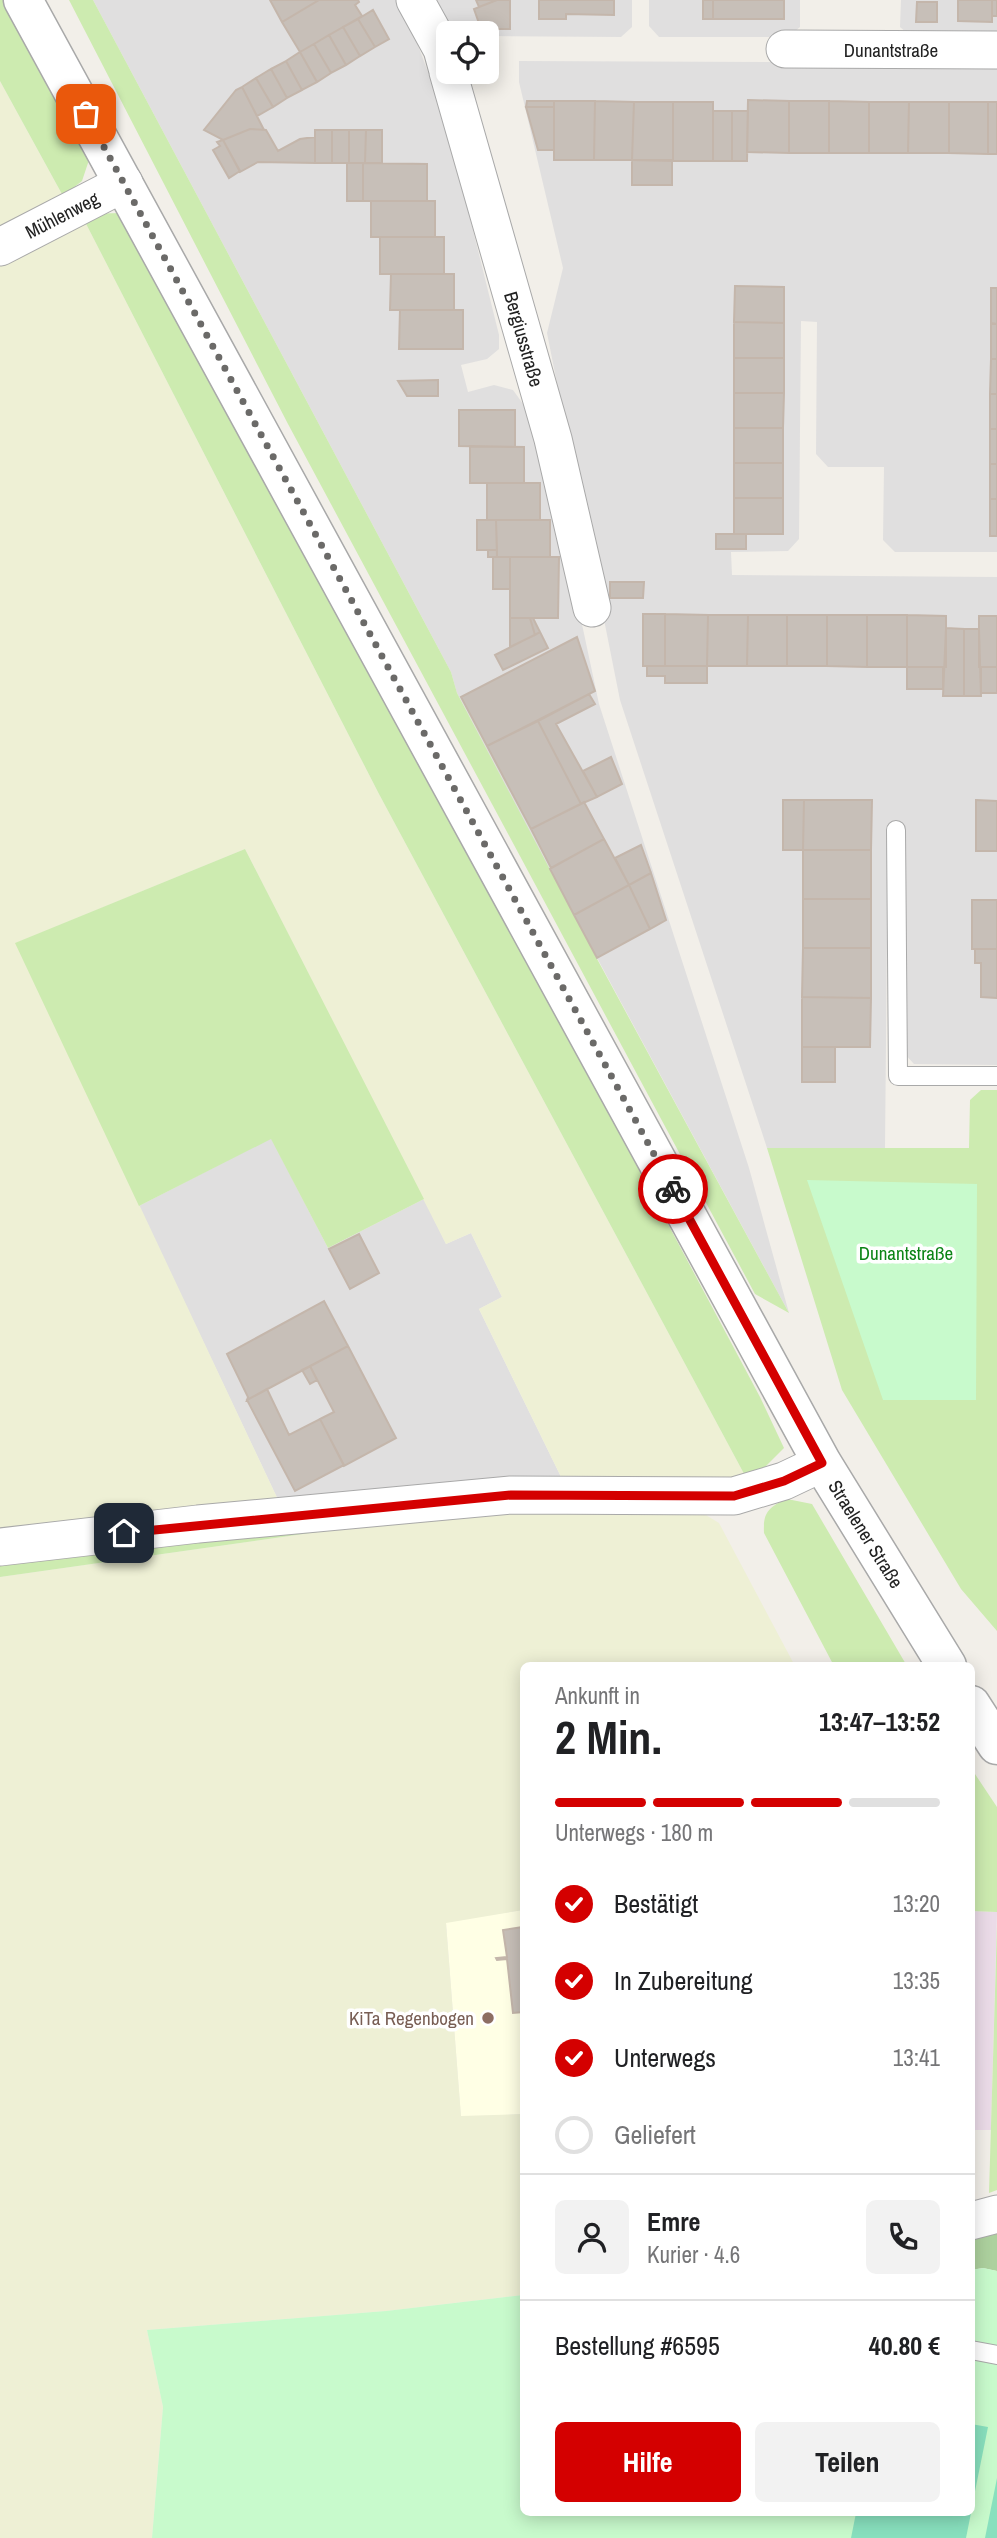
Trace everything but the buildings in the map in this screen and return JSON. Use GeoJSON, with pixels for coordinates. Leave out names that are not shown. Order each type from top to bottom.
{"type":"FeatureCollection","features":[{"type":"Feature","properties":{"kind":"street","name":"Straelener Straße"},"geometry":{"type":"LineString","coordinates":[[23,0],[822,1463],[945,1662]]}},
{"type":"Feature","properties":{"kind":"street","name":"Bergiusstraße"},"geometry":{"type":"LineString","coordinates":[[415,0],[436,38]]}},
{"type":"Feature","properties":{"kind":"street","name":"Dunantstraße"},"geometry":{"type":"LineString","coordinates":[[785,49],[997,50]]}},
{"type":"Feature","properties":{"kind":"street","name":"Bergiusstraße"},"geometry":{"type":"LineString","coordinates":[[451,84],[553,439],[592,608]]}},
{"type":"Feature","properties":{"kind":"street","name":"Mühlenweg"},"geometry":{"type":"LineString","coordinates":[[0,247],[124,183]]}},
{"type":"Feature","properties":{"kind":"street"},"geometry":{"type":"LineString","coordinates":[[0,1547],[198,1524],[511,1495],[734,1496],[784,1481],[822,1463]]}},
{"type":"Feature","properties":{"kind":"street"},"geometry":{"type":"LineString","coordinates":[[975,1711],[997,1745]]}},
{"type":"Feature","properties":{"kind":"street"},"geometry":{"type":"LineString","coordinates":[[975,2220],[997,2214]]}},
{"type":"Feature","properties":{"kind":"lane"},"geometry":{"type":"LineString","coordinates":[[896,830],[898,1076],[997,1076]]}},
{"type":"Feature","properties":{"kind":"lane"},"geometry":{"type":"LineString","coordinates":[[975,2351],[997,2355]]}},
{"type":"Feature","properties":{"kind":"shaded area"},"geometry":{"type":"Polygon","coordinates":[[[93,0],[396,0],[412,29],[446,121],[499,335],[499,349],[487,359],[461,365],[468,392],[494,385],[513,390],[526,408],[536,448],[544,446],[599,704],[749,1168],[789,1313],[549,869],[457,693],[451,672],[93,0]]]}},
{"type":"Feature","properties":{"kind":"shaded area"},"geometry":{"type":"Polygon","coordinates":[[[432,0],[632,0],[632,27],[621,37],[499,36],[499,21],[442,21],[432,0]]]}},
{"type":"Feature","properties":{"kind":"shaded area"},"geometry":{"type":"Polygon","coordinates":[[[649,0],[800,0],[800,27],[788,37],[659,37],[649,26],[649,0]]]}},
{"type":"Feature","properties":{"kind":"shaded area"},"geometry":{"type":"Polygon","coordinates":[[[901,0],[997,0],[997,39],[913,38],[900,27],[901,0]]]}},
{"type":"Feature","properties":{"kind":"shaded area"},"geometry":{"type":"Polygon","coordinates":[[[519,61],[997,63],[997,552],[895,552],[883,540],[884,467],[828,467],[816,454],[817,322],[801,321],[799,539],[788,551],[731,552],[732,575],[997,577],[997,1065],[914,1064],[903,1052],[888,834],[885,1148],[767,1148],[620,700],[547,333],[563,268],[519,82],[519,61]]]}},
{"type":"Feature","properties":{"kind":"shaded area"},"geometry":{"type":"Polygon","coordinates":[[[0,81],[64,198],[0,235],[0,81]]]}},
{"type":"Feature","properties":{"kind":"shaded area"},"geometry":{"type":"Polygon","coordinates":[[[81,214],[379,794],[749,1483],[563,1481],[479,1309],[502,1297],[471,1233],[446,1244],[245,849],[16,943],[281,1506],[0,1535],[0,254],[81,214]]]}},
{"type":"Feature","properties":{"kind":"shaded area"},"geometry":{"type":"Polygon","coordinates":[[[271,1138],[328,1248],[424,1199],[446,1244],[471,1233],[502,1297],[479,1309],[563,1481],[281,1506],[139,1206],[271,1138]]]}},
{"type":"Feature","properties":{"kind":"shaded area"},"geometry":{"type":"Polygon","coordinates":[[[691,1506],[719,1523],[793,1662],[520,1662],[520,1911],[446,1923],[461,2116],[520,2114],[520,2295],[386,2311],[147,2330],[163,2407],[152,2538],[0,2538],[0,1577],[430,1516],[691,1506]]]}},
{"type":"Feature","properties":{"kind":"shaded area","name":"KiTa Regenbogen"},"geometry":{"type":"Polygon","coordinates":[[[520,1910],[520,2114],[461,2117],[446,1922],[520,1910]]]}},
{"type":"Feature","properties":{"kind":"shaded area"},"geometry":{"type":"Polygon","coordinates":[[[975,1911],[997,1912],[991,2130],[975,2130],[975,1911]]]}},
{"type":"Feature","properties":{"kind":"green space"},"geometry":{"type":"Polygon","coordinates":[[[0,0],[13,0],[92,151],[82,181],[63,196],[0,81],[0,0]]]}},
{"type":"Feature","properties":{"kind":"green space"},"geometry":{"type":"Polygon","coordinates":[[[69,0],[93,0],[451,672],[457,693],[596,957],[789,1313],[755,1294],[288,424],[69,0]]]}},
{"type":"Feature","properties":{"kind":"green space"},"geometry":{"type":"Polygon","coordinates":[[[122,213],[414,747],[760,1397],[784,1448],[749,1483],[379,794],[81,214],[122,213]]]}},
{"type":"Feature","properties":{"kind":"green space"},"geometry":{"type":"Polygon","coordinates":[[[245,849],[424,1199],[328,1248],[271,1139],[139,1206],[15,943],[245,849]]]}},
{"type":"Feature","properties":{"kind":"green space"},"geometry":{"type":"Polygon","coordinates":[[[981,1090],[997,1090],[997,1631],[961,1589],[842,1390],[767,1148],[969,1148],[970,1100],[981,1090]]]}},
{"type":"Feature","properties":{"kind":"green space","name":"Dunantstraße"},"geometry":{"type":"Polygon","coordinates":[[[807,1180],[977,1184],[976,1400],[883,1400],[807,1180]]]}},
{"type":"Feature","properties":{"kind":"green space"},"geometry":{"type":"Polygon","coordinates":[[[787,1499],[812,1504],[905,1662],[832,1662],[764,1533],[764,1520],[775,1505],[787,1499]]]}},
{"type":"Feature","properties":{"kind":"green space"},"geometry":{"type":"Polygon","coordinates":[[[430,1516],[0,1577],[0,1560],[430,1516]]]}},
{"type":"Feature","properties":{"kind":"green space"},"geometry":{"type":"Polygon","coordinates":[[[975,1774],[997,1807],[997,1912],[975,1911],[975,1774]]]}},
{"type":"Feature","properties":{"kind":"green space"},"geometry":{"type":"Polygon","coordinates":[[[997,1925],[997,2190],[989,2193],[997,1925]]]}},
{"type":"Feature","properties":{"kind":"green space"},"geometry":{"type":"Polygon","coordinates":[[[997,2232],[997,2271],[975,2269],[975,2237],[997,2232]]]}},
{"type":"Feature","properties":{"kind":"green space"},"geometry":{"type":"Polygon","coordinates":[[[975,2269],[997,2271],[997,2538],[152,2538],[163,2407],[147,2330],[386,2311],[520,2295],[520,2516],[975,2516],[975,2269]]]}},
{"type":"Feature","properties":{"kind":"green space"},"geometry":{"type":"Polygon","coordinates":[[[975,2425],[988,2427],[975,2491],[975,2425]]]}},
{"type":"Feature","properties":{"kind":"green space"},"geometry":{"type":"Polygon","coordinates":[[[997,2478],[997,2538],[985,2538],[997,2478]]]}},
{"type":"Feature","properties":{"kind":"green space"},"geometry":{"type":"Polygon","coordinates":[[[855,2516],[970,2516],[966,2538],[851,2538],[855,2516]]]}},
{"type":"Feature","properties":{"kind":"way so far"},"geometry":{"type":"LineString","coordinates":[[86,114],[673,1189]]}},
{"type":"Feature","properties":{"kind":"place","name":"KiTa Regenbogen"},"geometry":{"type":"Point","coordinates":[488,2018]}},
{"type":"Feature","properties":{"kind":"route"},"geometry":{"type":"LineString","coordinates":[[124,1533],[511,1495],[734,1496],[784,1481],[822,1463],[673,1189]]}}]}
